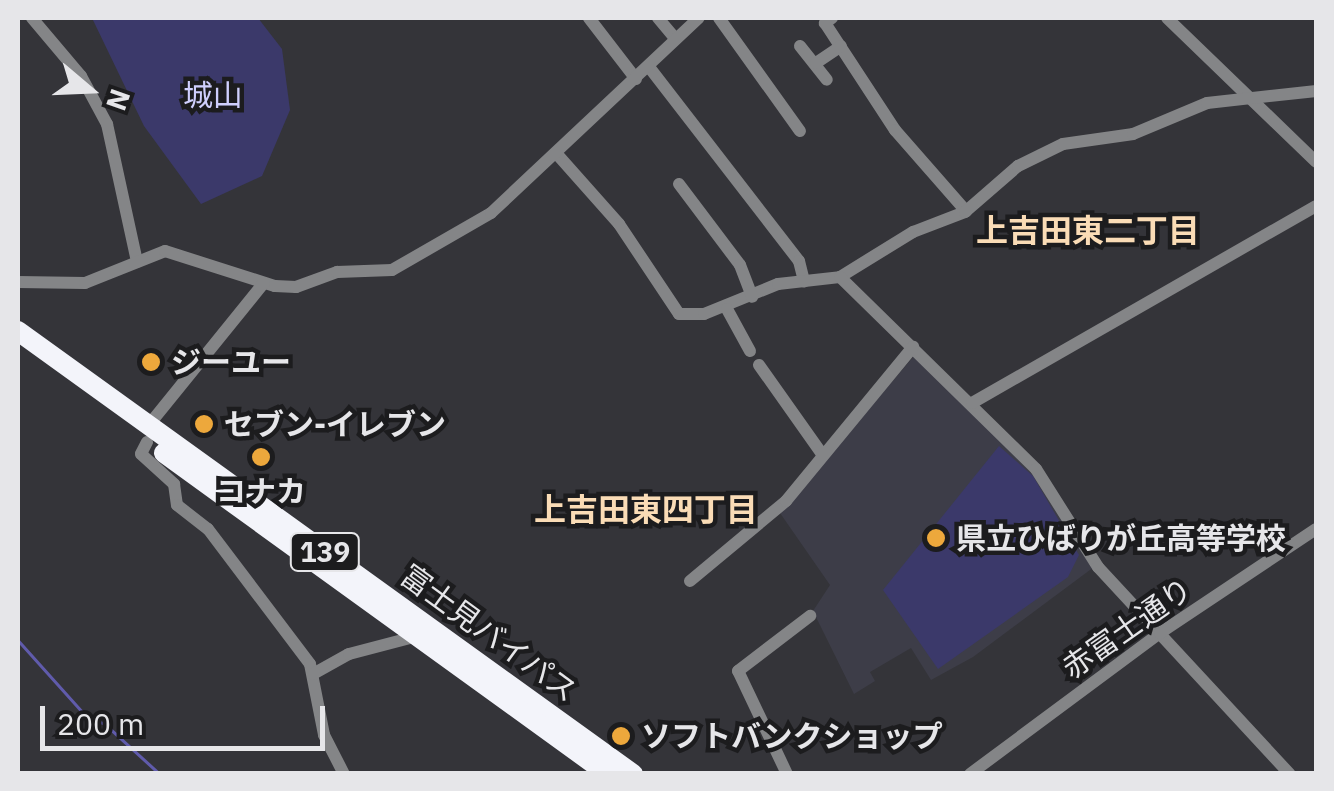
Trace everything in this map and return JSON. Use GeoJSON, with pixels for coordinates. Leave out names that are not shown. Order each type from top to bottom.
{"type":"FeatureCollection","features":[{"type":"Feature","properties":{"kind":"highway","name":"富士見バイパス"},"geometry":{"type":"LineString","coordinates":[[18,331],[414,637],[608,774]]}},
{"type":"Feature","properties":{"kind":"highway","name":"富士見バイパス"},"geometry":{"type":"LineString","coordinates":[[18,346],[633,774]]}},
{"type":"Feature","properties":{"kind":"street"},"geometry":{"type":"LineString","coordinates":[[32,18],[81,76],[107,124],[137,262]]}},
{"type":"Feature","properties":{"kind":"street"},"geometry":{"type":"LineString","coordinates":[[589,18],[636,80]]}},
{"type":"Feature","properties":{"kind":"street"},"geometry":{"type":"LineString","coordinates":[[658,18],[674,37]]}},
{"type":"Feature","properties":{"kind":"street"},"geometry":{"type":"LineString","coordinates":[[18,282],[85,284],[166,250],[264,284],[296,287],[337,272],[392,270],[490,213],[636,80],[674,37],[700,18]]}},
{"type":"Feature","properties":{"kind":"street"},"geometry":{"type":"LineString","coordinates":[[719,18],[800,131]]}},
{"type":"Feature","properties":{"kind":"street"},"geometry":{"type":"LineString","coordinates":[[832,18],[825,23],[894,130],[966,211]]}},
{"type":"Feature","properties":{"kind":"street"},"geometry":{"type":"LineString","coordinates":[[1167,18],[1316,162]]}},
{"type":"Feature","properties":{"kind":"street"},"geometry":{"type":"LineString","coordinates":[[800,46],[826,80]]}},
{"type":"Feature","properties":{"kind":"street"},"geometry":{"type":"LineString","coordinates":[[816,63],[841,46]]}},
{"type":"Feature","properties":{"kind":"street"},"geometry":{"type":"LineString","coordinates":[[649,67],[799,261],[804,281]]}},
{"type":"Feature","properties":{"kind":"street"},"geometry":{"type":"LineString","coordinates":[[556,153],[618,224],[679,314],[727,309],[804,281],[840,276],[913,232],[966,211],[1018,166],[1063,144],[1133,134],[1207,104],[1316,91]]}},
{"type":"Feature","properties":{"kind":"street"},"geometry":{"type":"LineString","coordinates":[[679,184],[740,265],[752,297]]}},
{"type":"Feature","properties":{"kind":"street"},"geometry":{"type":"LineString","coordinates":[[972,403],[1316,206]]}},
{"type":"Feature","properties":{"kind":"street"},"geometry":{"type":"LineString","coordinates":[[840,276],[1036,469],[1098,567],[1290,774]]}},
{"type":"Feature","properties":{"kind":"street"},"geometry":{"type":"LineString","coordinates":[[264,284],[148,434],[141,454],[174,484],[177,505],[208,529],[312,674],[324,735],[344,774]]}},
{"type":"Feature","properties":{"kind":"street"},"geometry":{"type":"LineString","coordinates":[[727,309],[750,351]]}},
{"type":"Feature","properties":{"kind":"street"},"geometry":{"type":"LineString","coordinates":[[690,581],[786,501],[913,346]]}},
{"type":"Feature","properties":{"kind":"street"},"geometry":{"type":"LineString","coordinates":[[758,365],[822,454]]}},
{"type":"Feature","properties":{"kind":"street","name":"赤富士通り"},"geometry":{"type":"LineString","coordinates":[[970,774],[1160,633],[1316,528]]}},
{"type":"Feature","properties":{"kind":"street"},"geometry":{"type":"LineString","coordinates":[[787,774],[738,672],[810,616]]}},
{"type":"Feature","properties":{"kind":"street"},"geometry":{"type":"LineString","coordinates":[[312,674],[349,654],[414,637]]}},
{"type":"Feature","properties":{"kind":"shaded area","name":"県立ひばりが丘高等学校"},"geometry":{"type":"Polygon","coordinates":[[[914,356],[1036,475],[1094,567],[973,657],[931,680],[911,648],[870,672],[875,681],[854,694],[813,611],[830,585],[780,513],[914,356]]]}},
{"type":"Feature","properties":{"kind":"green space","name":"城山"},"geometry":{"type":"Polygon","coordinates":[[[92,18],[258,18],[282,49],[290,110],[262,176],[201,204],[144,126],[92,18]]]}},
{"type":"Feature","properties":{"kind":"green space"},"geometry":{"type":"Polygon","coordinates":[[[999,446],[1033,476],[1079,555],[1068,577],[938,669],[883,590],[999,446]]]}},
{"type":"Feature","properties":{"kind":"waterway"},"geometry":{"type":"LineString","coordinates":[[18,640],[87,717],[105,724],[160,774]]}},
{"type":"Feature","properties":{"kind":"place","name":"ジーユー"},"geometry":{"type":"Point","coordinates":[151,362]}},
{"type":"Feature","properties":{"kind":"place","name":"セブン-イレブン"},"geometry":{"type":"Point","coordinates":[204,424]}},
{"type":"Feature","properties":{"kind":"place","name":"コナカ"},"geometry":{"type":"Point","coordinates":[261,457]}},
{"type":"Feature","properties":{"kind":"place","name":"県立ひばりが丘高等学校"},"geometry":{"type":"Point","coordinates":[936,538]}},
{"type":"Feature","properties":{"kind":"place","name":"ソフトバンクショップ"},"geometry":{"type":"Point","coordinates":[621,736]}},
{"type":"Feature","properties":{"kind":"district","name":"上吉田東二丁目"},"geometry":{"type":"Point","coordinates":[1088,230]}},
{"type":"Feature","properties":{"kind":"district","name":"上吉田東四丁目"},"geometry":{"type":"Point","coordinates":[646,509]}}]}
